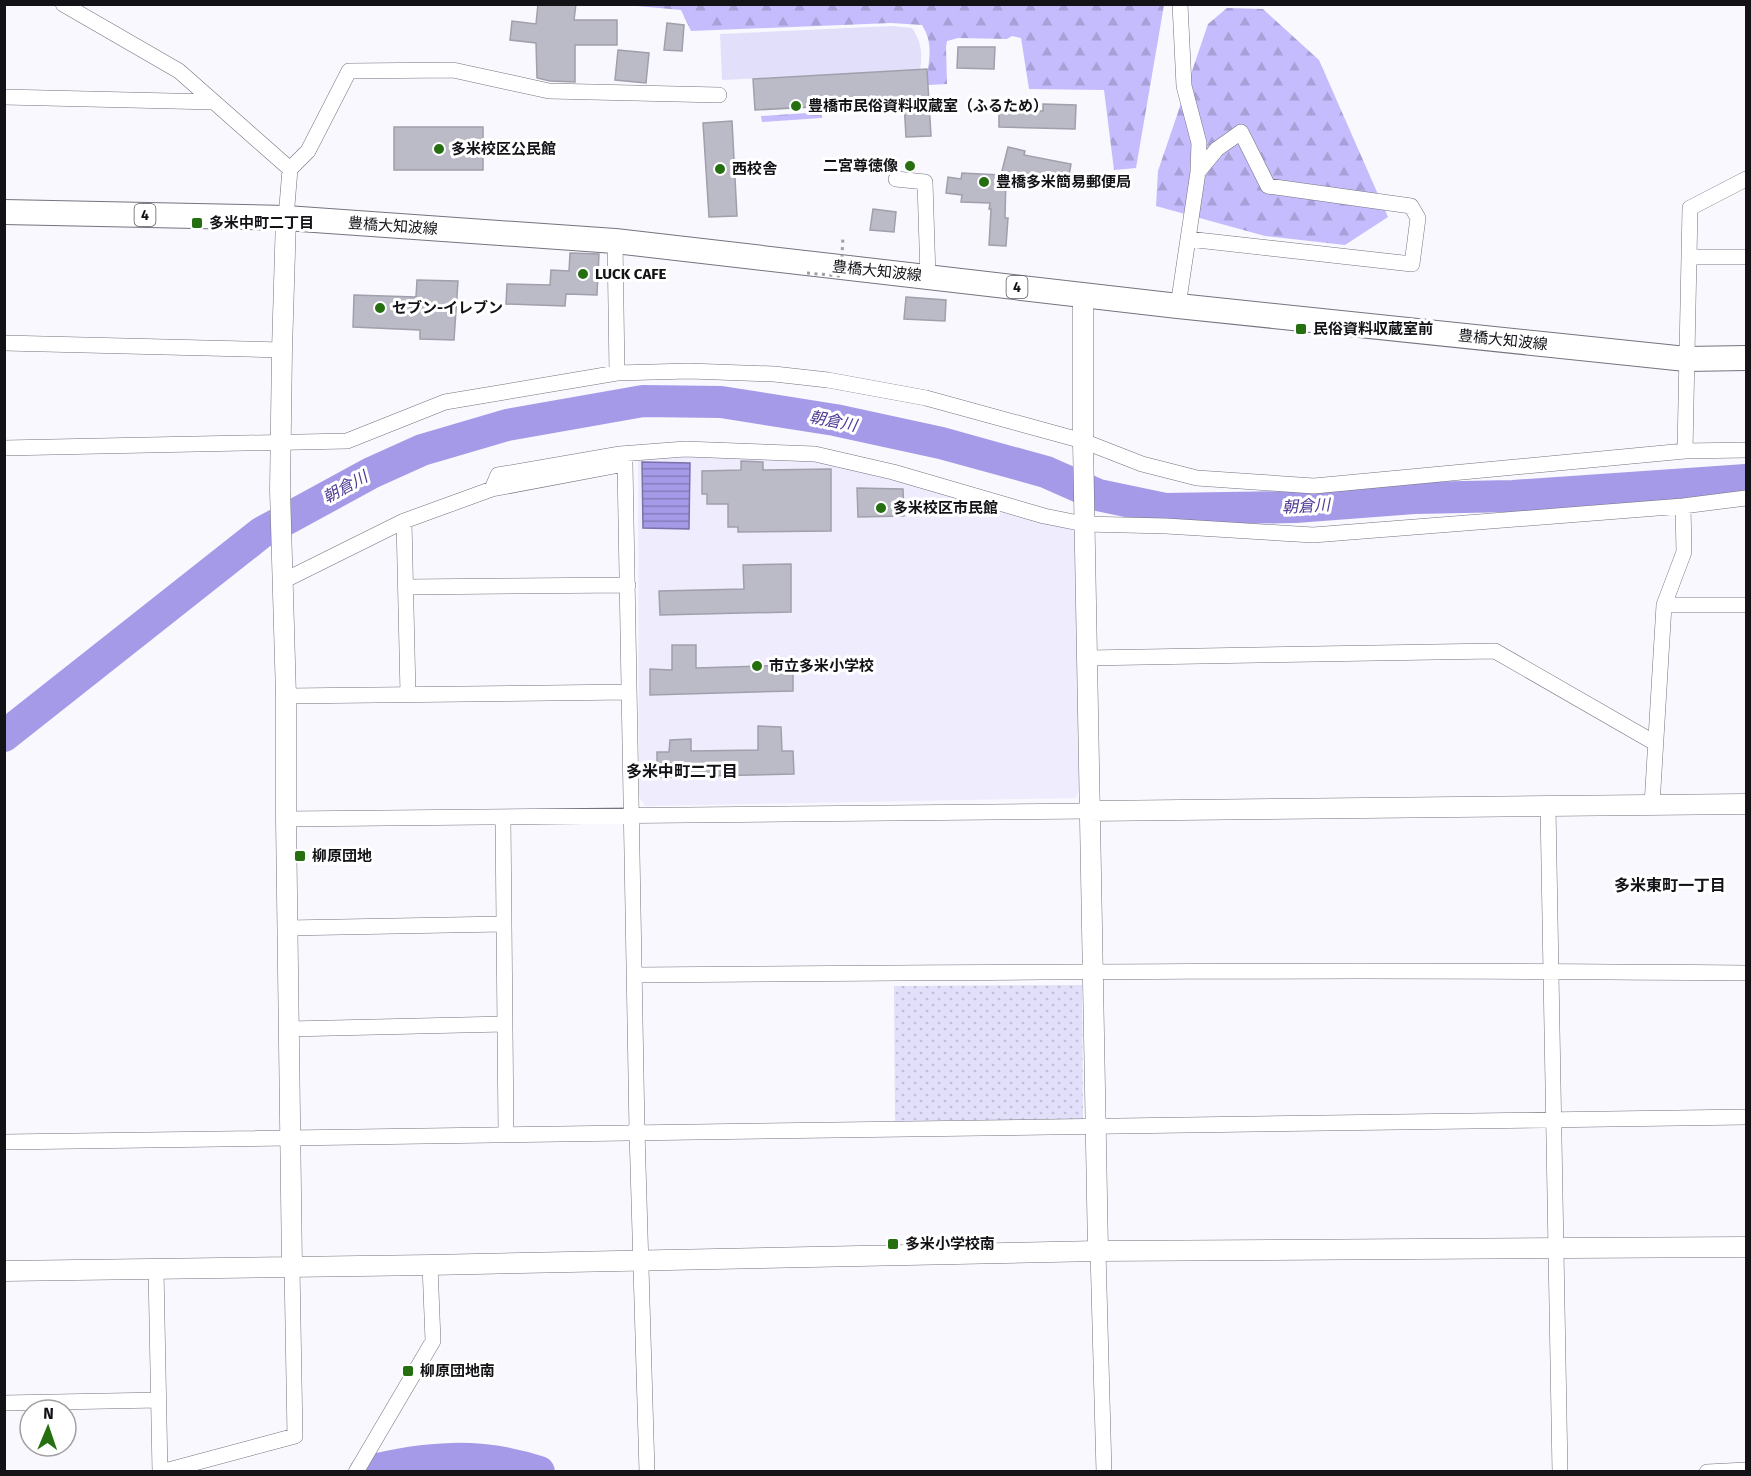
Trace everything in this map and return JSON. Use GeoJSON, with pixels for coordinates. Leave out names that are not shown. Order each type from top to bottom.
{"type":"FeatureCollection","features":[{"type":"Feature","properties":{"kind":"main road","name":"豊橋大知波線"},"geometry":{"type":"LineString","coordinates":[[4,212],[286,218],[615,241],[1178,306],[1686,359],[1746,358]]}},
{"type":"Feature","properties":{"kind":"street"},"geometry":{"type":"LineString","coordinates":[[63,4],[179,71],[290,169]]}},
{"type":"Feature","properties":{"kind":"street"},"geometry":{"type":"LineString","coordinates":[[1178,306],[1198,172],[1199,143],[1184,86],[1180,4]]}},
{"type":"Feature","properties":{"kind":"street"},"geometry":{"type":"LineString","coordinates":[[156,1269],[160,1472],[295,1436],[287,928],[286,696],[280,490],[286,218],[290,169],[308,151],[348,71],[453,70],[549,91],[719,95]]}},
{"type":"Feature","properties":{"kind":"street"},"geometry":{"type":"LineString","coordinates":[[4,97],[214,102]]}},
{"type":"Feature","properties":{"kind":"street"},"geometry":{"type":"LineString","coordinates":[[1188,239],[1412,264],[1418,218],[1411,206],[1268,186],[1241,132],[1217,149],[1198,172]]}},
{"type":"Feature","properties":{"kind":"street"},"geometry":{"type":"LineString","coordinates":[[896,179],[925,182],[928,277]]}},
{"type":"Feature","properties":{"kind":"street"},"geometry":{"type":"LineString","coordinates":[[1685,451],[1690,208],[1746,179]]}},
{"type":"Feature","properties":{"kind":"street"},"geometry":{"type":"LineString","coordinates":[[615,241],[617,373]]}},
{"type":"Feature","properties":{"kind":"street"},"geometry":{"type":"LineString","coordinates":[[1689,257],[1746,257]]}},
{"type":"Feature","properties":{"kind":"street"},"geometry":{"type":"LineString","coordinates":[[1083,294],[1083,448],[1092,971],[1104,1472]]}},
{"type":"Feature","properties":{"kind":"street"},"geometry":{"type":"LineString","coordinates":[[4,343],[282,350]]}},
{"type":"Feature","properties":{"kind":"street"},"geometry":{"type":"LineString","coordinates":[[4,448],[347,441],[445,402],[617,373],[689,371],[774,374],[828,380],[926,398],[1083,448],[1197,478],[1314,486],[1685,451],[1746,450]]}},
{"type":"Feature","properties":{"kind":"street"},"geometry":{"type":"LineString","coordinates":[[492,489],[498,475],[620,454],[685,448],[815,454],[893,472],[1044,516],[1313,535],[1683,506],[1746,498]]}},
{"type":"Feature","properties":{"kind":"street"},"geometry":{"type":"LineString","coordinates":[[283,572],[404,521],[492,489],[625,464],[637,1131],[647,1472]]}},
{"type":"Feature","properties":{"kind":"street"},"geometry":{"type":"LineString","coordinates":[[1652,806],[1664,605],[1684,552],[1683,506]]}},
{"type":"Feature","properties":{"kind":"street"},"geometry":{"type":"LineString","coordinates":[[404,521],[408,694]]}},
{"type":"Feature","properties":{"kind":"street"},"geometry":{"type":"LineString","coordinates":[[406,587],[628,585]]}},
{"type":"Feature","properties":{"kind":"street"},"geometry":{"type":"LineString","coordinates":[[1664,605],[1746,605]]}},
{"type":"Feature","properties":{"kind":"street"},"geometry":{"type":"LineString","coordinates":[[1087,657],[1495,651],[1655,743]]}},
{"type":"Feature","properties":{"kind":"street"},"geometry":{"type":"LineString","coordinates":[[286,696],[628,692]]}},
{"type":"Feature","properties":{"kind":"street"},"geometry":{"type":"LineString","coordinates":[[286,819],[1746,804]]}},
{"type":"Feature","properties":{"kind":"street"},"geometry":{"type":"LineString","coordinates":[[1548,807],[1560,1472]]}},
{"type":"Feature","properties":{"kind":"street"},"geometry":{"type":"LineString","coordinates":[[503,818],[506,1133]]}},
{"type":"Feature","properties":{"kind":"street"},"geometry":{"type":"LineString","coordinates":[[287,928],[503,924]]}},
{"type":"Feature","properties":{"kind":"street"},"geometry":{"type":"LineString","coordinates":[[634,975],[1551,970],[1746,973]]}},
{"type":"Feature","properties":{"kind":"street"},"geometry":{"type":"LineString","coordinates":[[289,1029],[505,1024]]}},
{"type":"Feature","properties":{"kind":"street"},"geometry":{"type":"LineString","coordinates":[[4,1142],[637,1131],[1746,1117]]}},
{"type":"Feature","properties":{"kind":"street"},"geometry":{"type":"LineString","coordinates":[[4,1271],[1098,1251],[1556,1250],[1746,1247]]}},
{"type":"Feature","properties":{"kind":"street"},"geometry":{"type":"LineString","coordinates":[[356,1472],[433,1341],[430,1265]]}},
{"type":"Feature","properties":{"kind":"street"},"geometry":{"type":"LineString","coordinates":[[4,1403],[159,1400]]}},
{"type":"Feature","properties":{"kind":"street"},"geometry":{"type":"LineString","coordinates":[[1707,1472],[1746,1470]]}},
{"type":"Feature","properties":{"kind":"path"},"geometry":{"type":"LineString","coordinates":[[807,273],[841,276],[843,236]]}},
{"type":"Feature","properties":{"kind":"shaded area"},"geometry":{"type":"Polygon","coordinates":[[[892,26],[912,28],[920,48],[920,70],[722,80],[720,34],[892,26]]]}},
{"type":"Feature","properties":{"kind":"shaded area"},"geometry":{"type":"Polygon","coordinates":[[[688,452],[814,457],[1076,531],[1079,791],[1076,798],[645,806],[639,797],[638,459],[688,452]]]}},
{"type":"Feature","properties":{"kind":"shaded area"},"geometry":{"type":"Polygon","coordinates":[[[642,462],[690,463],[689,529],[643,528],[642,462]]]}},
{"type":"Feature","properties":{"kind":"shaded area"},"geometry":{"type":"Polygon","coordinates":[[[1082,985],[1083,1119],[895,1121],[894,986],[1082,985]]]}},
{"type":"Feature","properties":{"kind":"green space"},"geometry":{"type":"Polygon","coordinates":[[[626,5],[1164,5],[1136,168],[1114,170],[1104,90],[1029,89],[1021,38],[1012,36],[1007,39],[958,38],[947,41],[947,84],[928,85],[930,48],[922,25],[891,23],[691,31],[681,10],[626,5]]]}},
{"type":"Feature","properties":{"kind":"green space"},"geometry":{"type":"Polygon","coordinates":[[[1227,8],[1263,9],[1319,60],[1388,217],[1345,245],[1265,236],[1156,206],[1158,171],[1208,24],[1227,8]]]}},
{"type":"Feature","properties":{"kind":"green space"},"geometry":{"type":"Polygon","coordinates":[[[822,112],[822,118],[762,122],[761,116],[822,112]]]}},
{"type":"Feature","properties":{"kind":"building"},"geometry":{"type":"Polygon","coordinates":[[[538,4],[576,4],[574,20],[617,20],[617,45],[575,45],[575,82],[537,78],[536,43],[510,40],[512,21],[536,24],[538,4]]]}},
{"type":"Feature","properties":{"kind":"building"},"geometry":{"type":"Polygon","coordinates":[[[667,23],[684,25],[682,51],[664,50],[667,23]]]}},
{"type":"Feature","properties":{"kind":"building"},"geometry":{"type":"Polygon","coordinates":[[[958,47],[995,47],[994,69],[957,68],[958,47]]]}},
{"type":"Feature","properties":{"kind":"building"},"geometry":{"type":"Polygon","coordinates":[[[618,50],[649,53],[646,83],[615,80],[618,50]]]}},
{"type":"Feature","properties":{"kind":"building","name":"豊橋市民俗資料収蔵室（ふるため）"},"geometry":{"type":"Polygon","coordinates":[[[927,69],[931,136],[906,137],[904,102],[755,110],[753,79],[927,69]]]}},
{"type":"Feature","properties":{"kind":"building"},"geometry":{"type":"Polygon","coordinates":[[[1043,104],[1076,105],[1075,129],[999,127],[999,109],[1043,111],[1043,104]]]}},
{"type":"Feature","properties":{"kind":"building","name":"西校舎"},"geometry":{"type":"Polygon","coordinates":[[[732,121],[737,216],[709,217],[703,123],[732,121]]]}},
{"type":"Feature","properties":{"kind":"building","name":"多米校区公民館"},"geometry":{"type":"Polygon","coordinates":[[[394,127],[483,127],[483,170],[394,170],[394,127]]]}},
{"type":"Feature","properties":{"kind":"building"},"geometry":{"type":"Polygon","coordinates":[[[1008,147],[1025,151],[1024,155],[1071,164],[1067,187],[1019,178],[1018,181],[1006,178],[1005,218],[1008,218],[1006,246],[989,245],[990,203],[961,202],[962,195],[946,193],[948,177],[961,179],[962,173],[1001,175],[1008,147]]]}},
{"type":"Feature","properties":{"kind":"building"},"geometry":{"type":"Polygon","coordinates":[[[873,209],[896,212],[894,232],[870,230],[873,209]]]}},
{"type":"Feature","properties":{"kind":"building"},"geometry":{"type":"Polygon","coordinates":[[[570,253],[599,254],[597,295],[566,294],[565,306],[506,304],[507,284],[550,285],[551,270],[569,271],[570,253]]]}},
{"type":"Feature","properties":{"kind":"building"},"geometry":{"type":"Polygon","coordinates":[[[417,280],[458,281],[454,340],[420,339],[420,330],[353,327],[354,295],[416,297],[417,280]]]}},
{"type":"Feature","properties":{"kind":"building"},"geometry":{"type":"Polygon","coordinates":[[[906,297],[946,300],[945,321],[904,319],[906,297]]]}},
{"type":"Feature","properties":{"kind":"building"},"geometry":{"type":"Polygon","coordinates":[[[741,461],[763,462],[763,470],[831,469],[831,531],[738,532],[738,527],[728,527],[728,504],[707,504],[707,494],[702,494],[702,471],[741,470],[741,461]]]}},
{"type":"Feature","properties":{"kind":"building","name":"多米校区市民館"},"geometry":{"type":"Polygon","coordinates":[[[857,488],[903,489],[904,516],[858,517],[857,488]]]}},
{"type":"Feature","properties":{"kind":"building"},"geometry":{"type":"Polygon","coordinates":[[[791,564],[791,612],[660,615],[659,591],[744,589],[743,565],[791,564]]]}},
{"type":"Feature","properties":{"kind":"building"},"geometry":{"type":"Polygon","coordinates":[[[672,645],[696,645],[696,668],[793,665],[793,691],[650,695],[650,669],[672,670],[672,645]]]}},
{"type":"Feature","properties":{"kind":"building"},"geometry":{"type":"Polygon","coordinates":[[[758,726],[781,727],[782,751],[793,751],[794,774],[657,777],[657,752],[669,752],[670,740],[691,739],[691,751],[758,750],[758,726]]]}},
{"type":"Feature","properties":{"kind":"waterway","name":"朝倉川"},"geometry":{"type":"LineString","coordinates":[[4,736],[261,533],[371,473],[422,450],[507,425],[643,401],[721,402],[835,420],[941,443],[1046,472],[1098,495],[1165,509],[1295,507],[1414,498],[1513,496],[1746,480]]}},
{"type":"Feature","properties":{"kind":"waterway"},"geometry":{"type":"LineString","coordinates":[[365,1472],[409,1463],[452,1459],[495,1461],[539,1472]]}},
{"type":"Feature","properties":{"kind":"place","name":"豊橋市民俗資料収蔵室（ふるため）"},"geometry":{"type":"Point","coordinates":[796,106]}},
{"type":"Feature","properties":{"kind":"place","name":"多米校区公民館"},"geometry":{"type":"Point","coordinates":[439,149]}},
{"type":"Feature","properties":{"kind":"place","name":"二宮尊徳像"},"geometry":{"type":"Point","coordinates":[910,166]}},
{"type":"Feature","properties":{"kind":"place","name":"西校舎"},"geometry":{"type":"Point","coordinates":[720,169]}},
{"type":"Feature","properties":{"kind":"place","name":"豊橋多米簡易郵便局"},"geometry":{"type":"Point","coordinates":[984,182]}},
{"type":"Feature","properties":{"kind":"place","name":"多米中町二丁目"},"geometry":{"type":"Point","coordinates":[197,223]}},
{"type":"Feature","properties":{"kind":"place","name":"LUCK CAFE"},"geometry":{"type":"Point","coordinates":[583,274]}},
{"type":"Feature","properties":{"kind":"place","name":"セブン-イレブン"},"geometry":{"type":"Point","coordinates":[380,308]}},
{"type":"Feature","properties":{"kind":"place","name":"民俗資料収蔵室前"},"geometry":{"type":"Point","coordinates":[1301,329]}},
{"type":"Feature","properties":{"kind":"place","name":"多米校区市民館"},"geometry":{"type":"Point","coordinates":[881,508]}},
{"type":"Feature","properties":{"kind":"place","name":"市立多米小学校"},"geometry":{"type":"Point","coordinates":[757,666]}},
{"type":"Feature","properties":{"kind":"place","name":"柳原団地"},"geometry":{"type":"Point","coordinates":[300,856]}},
{"type":"Feature","properties":{"kind":"place","name":"多米小学校南"},"geometry":{"type":"Point","coordinates":[893,1244]}},
{"type":"Feature","properties":{"kind":"place","name":"柳原団地南"},"geometry":{"type":"Point","coordinates":[408,1371]}},
{"type":"Feature","properties":{"kind":"district","name":"多米中町二丁目"},"geometry":{"type":"Point","coordinates":[682,771]}},
{"type":"Feature","properties":{"kind":"district","name":"多米東町一丁目"},"geometry":{"type":"Point","coordinates":[1670,885]}}]}
